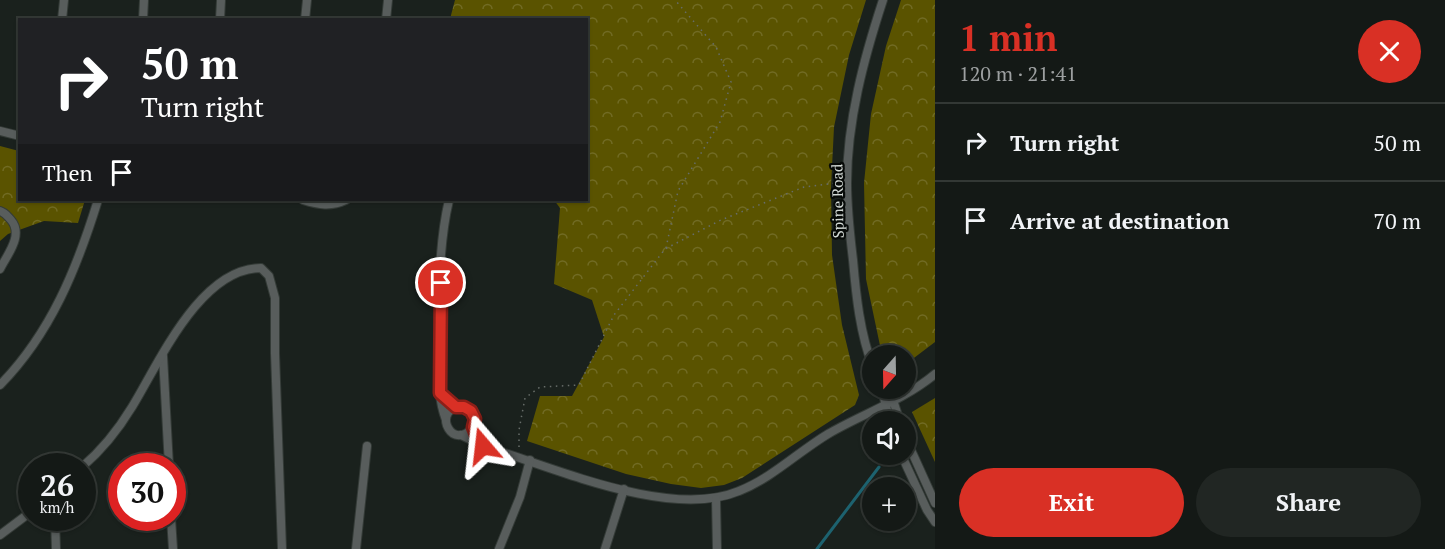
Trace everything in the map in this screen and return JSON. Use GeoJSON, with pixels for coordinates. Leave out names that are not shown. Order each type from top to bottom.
{"type":"FeatureCollection","features":[{"type":"Feature","properties":{"kind":"street"},"geometry":{"type":"LineString","coordinates":[[62,18],[64,0]]}},
{"type":"Feature","properties":{"kind":"street"},"geometry":{"type":"LineString","coordinates":[[142,18],[144,0]]}},
{"type":"Feature","properties":{"kind":"street"},"geometry":{"type":"LineString","coordinates":[[220,18],[221,0]]}},
{"type":"Feature","properties":{"kind":"street"},"geometry":{"type":"LineString","coordinates":[[305,18],[307,0]]}},
{"type":"Feature","properties":{"kind":"street"},"geometry":{"type":"LineString","coordinates":[[386,18],[388,0]]}},
{"type":"Feature","properties":{"kind":"street","name":"Spine Road"},"geometry":{"type":"LineString","coordinates":[[867,345],[855,285],[847,182],[855,106],[870,40],[883,0]]}},
{"type":"Feature","properties":{"kind":"street"},"geometry":{"type":"LineString","coordinates":[[0,131],[18,136]]}},
{"type":"Feature","properties":{"kind":"street"},"geometry":{"type":"LineString","coordinates":[[0,385],[45,328],[62,298],[84,244],[98,201]]}},
{"type":"Feature","properties":{"kind":"street"},"geometry":{"type":"LineString","coordinates":[[307,201],[324,205],[344,201]]}},
{"type":"Feature","properties":{"kind":"street"},"geometry":{"type":"LineString","coordinates":[[443,201],[445,219]]}},
{"type":"Feature","properties":{"kind":"street"},"geometry":{"type":"LineString","coordinates":[[449,201],[445,219],[440,308],[440,393],[442,410],[450,431],[473,443],[624,489],[690,500],[716,498],[758,483],[823,437],[919,386],[935,374]]}},
{"type":"Feature","properties":{"kind":"street"},"geometry":{"type":"LineString","coordinates":[[0,211],[15,224],[17,235],[0,269]]}},
{"type":"Feature","properties":{"kind":"street"},"geometry":{"type":"LineString","coordinates":[[96,455],[131,410],[193,308],[213,288],[232,275],[261,267],[269,276],[275,298],[282,549]]}},
{"type":"Feature","properties":{"kind":"street"},"geometry":{"type":"LineString","coordinates":[[163,354],[168,453]]}},
{"type":"Feature","properties":{"kind":"street"},"geometry":{"type":"LineString","coordinates":[[440,393],[456,407]]}},
{"type":"Feature","properties":{"kind":"street"},"geometry":{"type":"LineString","coordinates":[[883,399],[886,411]]}},
{"type":"Feature","properties":{"kind":"street"},"geometry":{"type":"LineString","coordinates":[[893,400],[896,411]]}},
{"type":"Feature","properties":{"kind":"street"},"geometry":{"type":"LineString","coordinates":[[446,420],[449,412],[456,407],[464,407],[471,411],[475,419],[473,427],[468,433],[461,435]]}},
{"type":"Feature","properties":{"kind":"street"},"geometry":{"type":"LineString","coordinates":[[473,427],[483,446]]}},
{"type":"Feature","properties":{"kind":"street"},"geometry":{"type":"LineString","coordinates":[[356,549],[367,446]]}},
{"type":"Feature","properties":{"kind":"street"},"geometry":{"type":"LineString","coordinates":[[499,549],[520,497],[530,460]]}},
{"type":"Feature","properties":{"kind":"street"},"geometry":{"type":"LineString","coordinates":[[916,461],[935,503]]}},
{"type":"Feature","properties":{"kind":"street"},"geometry":{"type":"LineString","coordinates":[[906,465],[935,522]]}},
{"type":"Feature","properties":{"kind":"street"},"geometry":{"type":"LineString","coordinates":[[606,549],[624,489]]}},
{"type":"Feature","properties":{"kind":"street"},"geometry":{"type":"LineString","coordinates":[[716,498],[717,549]]}},
{"type":"Feature","properties":{"kind":"street"},"geometry":{"type":"LineString","coordinates":[[0,535],[18,522]]}},
{"type":"Feature","properties":{"kind":"street"},"geometry":{"type":"LineString","coordinates":[[55,531],[56,549]]}},
{"type":"Feature","properties":{"kind":"street"},"geometry":{"type":"LineString","coordinates":[[171,531],[172,549]]}},
{"type":"Feature","properties":{"kind":"path"},"geometry":{"type":"LineString","coordinates":[[666,249],[678,191],[720,122],[731,82],[717,47],[675,0]]}},
{"type":"Feature","properties":{"kind":"path"},"geometry":{"type":"LineString","coordinates":[[519,456],[519,430],[525,398],[540,387],[579,385],[614,315],[666,249],[721,220],[804,187],[847,182]]}},
{"type":"Feature","properties":{"kind":"green space"},"geometry":{"type":"Polygon","coordinates":[[[455,0],[866,0],[849,55],[834,127],[831,187],[832,255],[842,325],[859,395],[855,405],[742,478],[724,485],[701,488],[626,474],[527,441],[540,396],[572,396],[604,337],[592,300],[554,284],[560,208],[555,201],[588,201],[588,18],[450,18],[455,0]]]}},
{"type":"Feature","properties":{"kind":"green space"},"geometry":{"type":"Polygon","coordinates":[[[901,0],[935,0],[935,342],[916,356],[916,345],[880,345],[866,279],[864,183],[871,114],[886,46],[901,0]]]}},
{"type":"Feature","properties":{"kind":"green space"},"geometry":{"type":"Polygon","coordinates":[[[0,146],[18,151],[18,201],[85,201],[78,223],[44,221],[8,234],[0,241],[0,146]]]}},
{"type":"Feature","properties":{"kind":"green space"},"geometry":{"type":"Polygon","coordinates":[[[935,398],[935,462],[916,421],[916,411],[914,411],[935,398]]]}},
{"type":"Feature","properties":{"kind":"waterway"},"geometry":{"type":"LineString","coordinates":[[817,549],[879,467]]}},
{"type":"Feature","properties":{"kind":"route"},"geometry":{"type":"LineString","coordinates":[[441,283],[440,393],[456,407],[464,407],[471,411],[475,419],[473,427],[483,446]]}}]}
